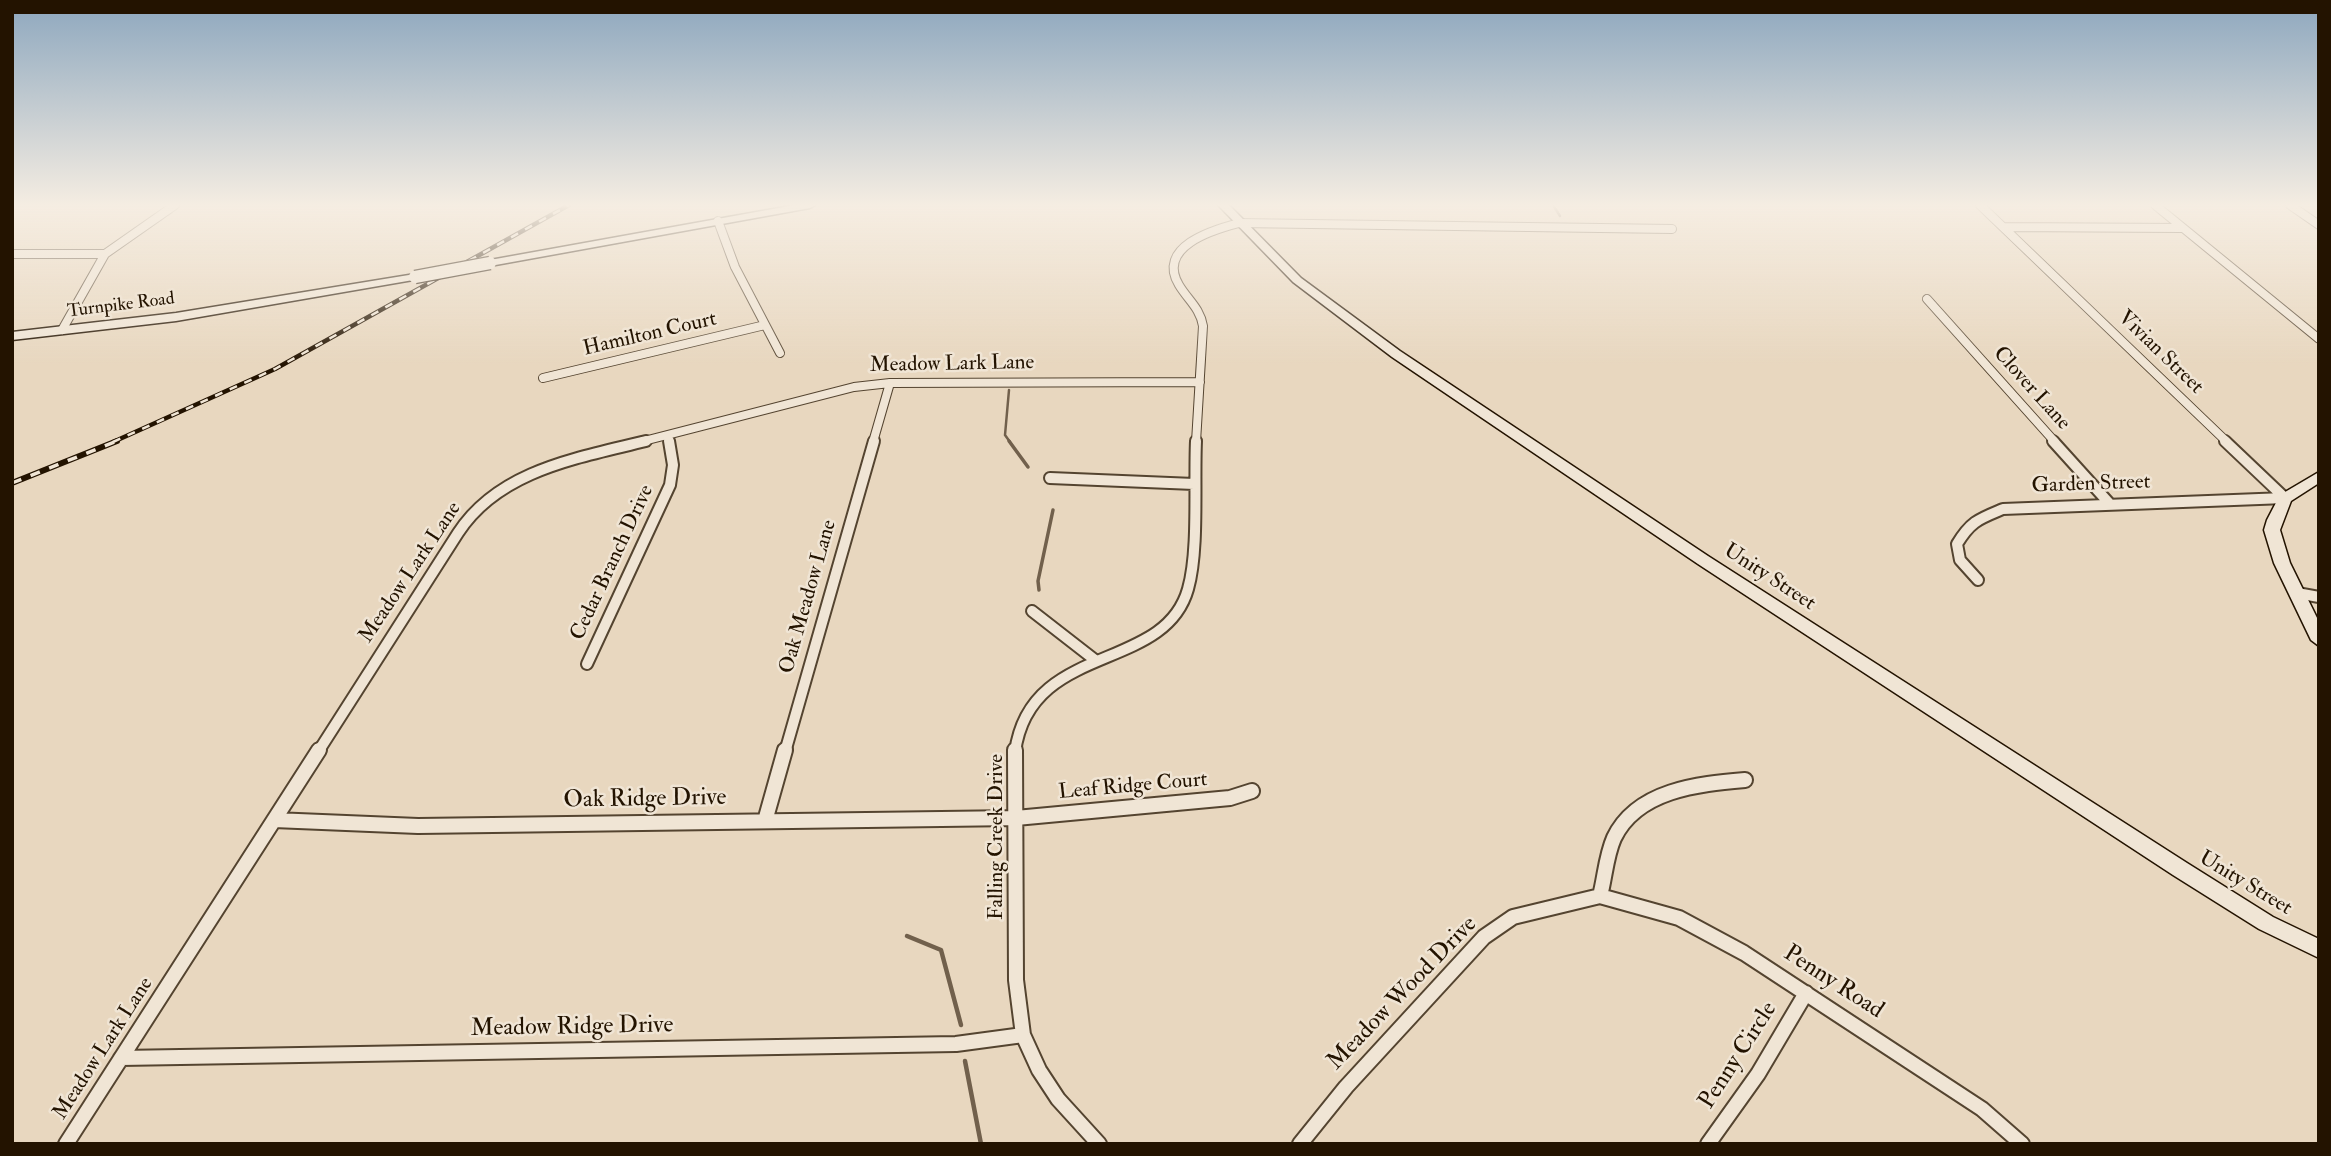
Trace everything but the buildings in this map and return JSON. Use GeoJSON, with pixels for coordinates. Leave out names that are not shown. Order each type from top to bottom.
{"type":"FeatureCollection","features":[{"type":"Feature","properties":{"kind":"street"},"geometry":{"type":"LineString","coordinates":[[62,330],[103,259]]}},
{"type":"Feature","properties":{"kind":"street","name":"Turnpike Road"},"geometry":{"type":"LineString","coordinates":[[12,336],[217,311],[511,259]]}},
{"type":"Feature","properties":{"kind":"street"},"geometry":{"type":"LineString","coordinates":[[732,259],[779,353]]}},
{"type":"Feature","properties":{"kind":"street","name":"Falling Creek Drive"},"geometry":{"type":"LineString","coordinates":[[1099,1144],[1058,1099],[1039,1070],[1023,1035],[1016,980],[1017,818],[1013,763],[1017,735],[1031,709],[1048,689],[1065,676],[1095,660],[1126,650],[1157,633],[1171,620],[1188,591],[1193,557],[1202,315],[1196,303],[1177,283],[1172,269],[1175,259]]}},
{"type":"Feature","properties":{"kind":"street","name":"Unity Street"},"geometry":{"type":"LineString","coordinates":[[1276,259],[1297,280],[1406,361],[1703,560],[2180,869],[2266,923],[2319,949]]}},
{"type":"Feature","properties":{"kind":"street","name":"Vivian Street"},"geometry":{"type":"LineString","coordinates":[[2037,259],[2285,498]]}},
{"type":"Feature","properties":{"kind":"street"},"geometry":{"type":"LineString","coordinates":[[2219,259],[2319,339]]}},
{"type":"Feature","properties":{"kind":"street","name":"Clover Lane"},"geometry":{"type":"LineString","coordinates":[[1927,299],[2109,503]]}},
{"type":"Feature","properties":{"kind":"street","name":"Hamilton Court"},"geometry":{"type":"LineString","coordinates":[[543,378],[765,325]]}},
{"type":"Feature","properties":{"kind":"street","name":"Meadow Lark Lane"},"geometry":{"type":"LineString","coordinates":[[66,1144],[439,563],[480,505],[516,481],[548,467],[854,387],[890,383],[1199,382]]}},
{"type":"Feature","properties":{"kind":"street","name":"Oak Meadow Lane"},"geometry":{"type":"LineString","coordinates":[[765,821],[890,383]]}},
{"type":"Feature","properties":{"kind":"street","name":"Cedar Branch Drive"},"geometry":{"type":"LineString","coordinates":[[586,664],[670,485],[673,464],[668,435]]}},
{"type":"Feature","properties":{"kind":"street"},"geometry":{"type":"LineString","coordinates":[[2319,476],[2285,498],[2272,530],[2282,563],[2319,640]]}},
{"type":"Feature","properties":{"kind":"street"},"geometry":{"type":"LineString","coordinates":[[1050,478],[1194,484]]}},
{"type":"Feature","properties":{"kind":"street","name":"Garden Street"},"geometry":{"type":"LineString","coordinates":[[1978,580],[1960,560],[1957,552],[1961,535],[1976,520],[2003,509],[2285,498]]}},
{"type":"Feature","properties":{"kind":"street"},"geometry":{"type":"LineString","coordinates":[[2297,593],[2319,597]]}},
{"type":"Feature","properties":{"kind":"street"},"geometry":{"type":"LineString","coordinates":[[1032,611],[1095,660]]}},
{"type":"Feature","properties":{"kind":"street"},"geometry":{"type":"LineString","coordinates":[[1600,896],[1614,837],[1633,811],[1665,795],[1704,783],[1745,780]]}},
{"type":"Feature","properties":{"kind":"street","name":"Leaf Ridge Court"},"geometry":{"type":"LineString","coordinates":[[1017,818],[1230,798],[1252,790]]}},
{"type":"Feature","properties":{"kind":"street","name":"Oak Ridge Drive"},"geometry":{"type":"LineString","coordinates":[[274,820],[418,826],[1017,818]]}},
{"type":"Feature","properties":{"kind":"street","name":"Penny Road"},"geometry":{"type":"LineString","coordinates":[[1600,896],[1679,918],[1744,953],[1982,1109],[2022,1144]]}},
{"type":"Feature","properties":{"kind":"street","name":"Meadow Wood Drive"},"geometry":{"type":"LineString","coordinates":[[1300,1144],[1346,1087],[1484,937],[1513,917],[1600,896]]}},
{"type":"Feature","properties":{"kind":"street","name":"Penny Circle"},"geometry":{"type":"LineString","coordinates":[[1708,1144],[1758,1074],[1806,993]]}},
{"type":"Feature","properties":{"kind":"street","name":"Meadow Ridge Drive"},"geometry":{"type":"LineString","coordinates":[[121,1058],[942,1045],[1023,1035]]}},
{"type":"Feature","properties":{"kind":"waterway"},"geometry":{"type":"LineString","coordinates":[[1009,390],[1005,435],[1010,442]]}},
{"type":"Feature","properties":{"kind":"waterway"},"geometry":{"type":"LineString","coordinates":[[1009,441],[1028,467]]}},
{"type":"Feature","properties":{"kind":"waterway"},"geometry":{"type":"LineString","coordinates":[[1039,590],[1038,581],[1053,510]]}},
{"type":"Feature","properties":{"kind":"waterway"},"geometry":{"type":"LineString","coordinates":[[907,936],[941,950],[961,1025]]}},
{"type":"Feature","properties":{"kind":"waterway"},"geometry":{"type":"LineString","coordinates":[[965,1061],[981,1144]]}},
{"type":"Feature","properties":{"kind":"railway"},"geometry":{"type":"LineString","coordinates":[[113,442],[275,369],[472,259]]}},
{"type":"Feature","properties":{"kind":"railway"},"geometry":{"type":"LineString","coordinates":[[12,483],[117,441]]}}]}
